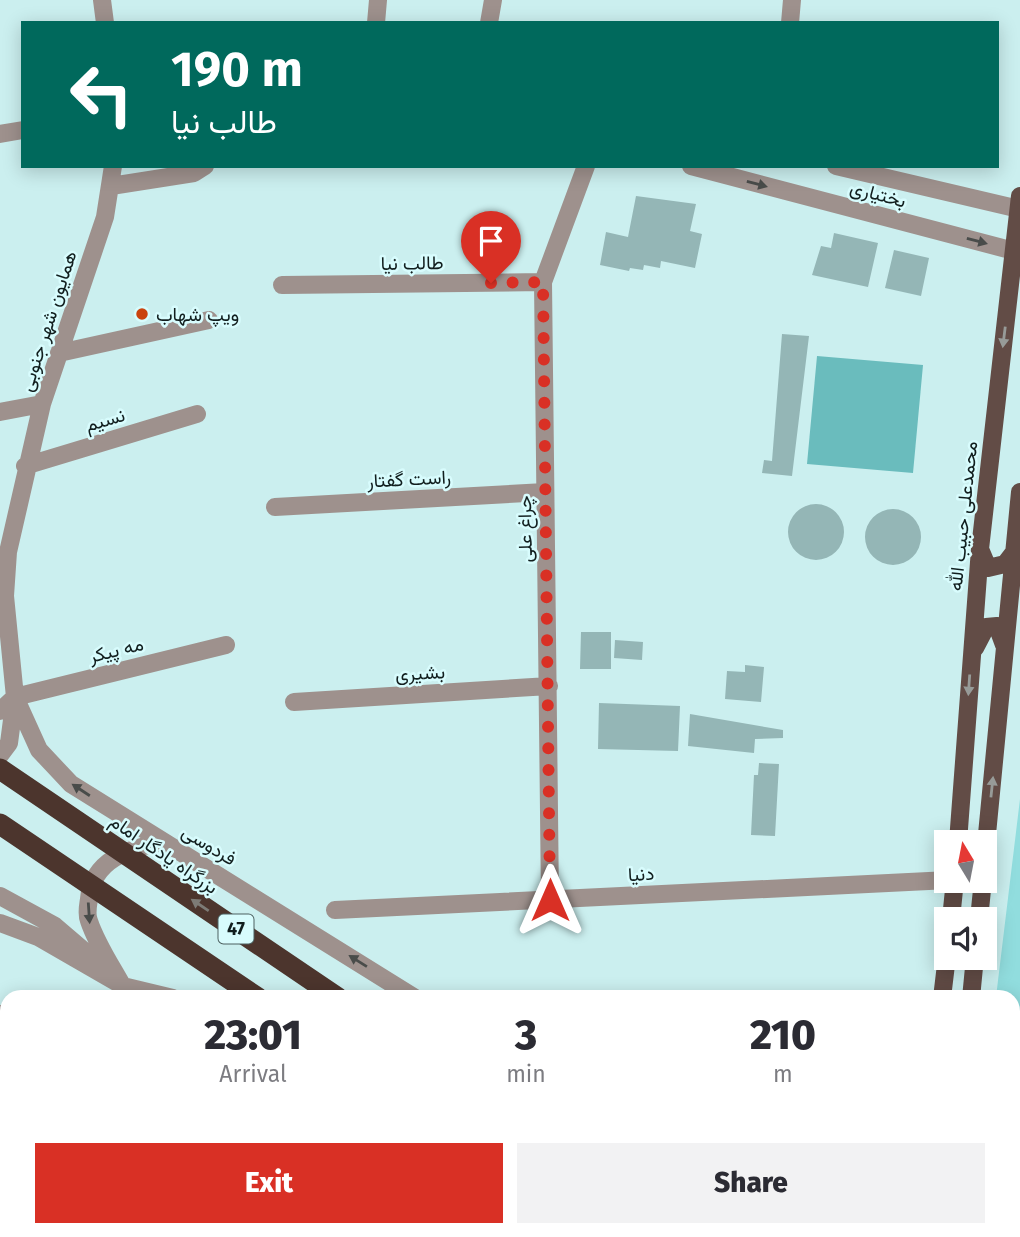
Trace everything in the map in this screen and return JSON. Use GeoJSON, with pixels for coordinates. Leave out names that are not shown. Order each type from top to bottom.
{"type":"FeatureCollection","features":[{"type":"Feature","properties":{"kind":"highway","name":"بزرگراه یادگار امام"},"geometry":{"type":"LineString","coordinates":[[0,769],[326,990]]}},
{"type":"Feature","properties":{"kind":"highway","name":"47"},"geometry":{"type":"LineString","coordinates":[[0,824],[246,990]]}},
{"type":"Feature","properties":{"kind":"main road","name":"محمدعلی حبیب الله"},"geometry":{"type":"LineString","coordinates":[[959,830],[979,549],[1019,202]]}},
{"type":"Feature","properties":{"kind":"main road"},"geometry":{"type":"LineString","coordinates":[[987,830],[1020,492]]}},
{"type":"Feature","properties":{"kind":"main road"},"geometry":{"type":"LineString","coordinates":[[979,549],[988,568],[1005,564],[1015,551]]}},
{"type":"Feature","properties":{"kind":"main road"},"geometry":{"type":"LineString","coordinates":[[971,655],[986,627],[991,625],[997,626],[1002,633],[1005,652]]}},
{"type":"Feature","properties":{"kind":"main road"},"geometry":{"type":"LineString","coordinates":[[943,990],[945,970]]}},
{"type":"Feature","properties":{"kind":"main road"},"geometry":{"type":"LineString","coordinates":[[972,990],[974,970]]}},
{"type":"Feature","properties":{"kind":"street"},"geometry":{"type":"LineString","coordinates":[[102,0],[105,21]]}},
{"type":"Feature","properties":{"kind":"street"},"geometry":{"type":"LineString","coordinates":[[376,21],[378,0]]}},
{"type":"Feature","properties":{"kind":"street"},"geometry":{"type":"LineString","coordinates":[[489,21],[493,0]]}},
{"type":"Feature","properties":{"kind":"street"},"geometry":{"type":"LineString","coordinates":[[790,21],[792,0]]}},
{"type":"Feature","properties":{"kind":"street"},"geometry":{"type":"LineString","coordinates":[[0,134],[21,130]]}},
{"type":"Feature","properties":{"kind":"street","name":"همایون‌ شهر جنوبی"},"geometry":{"type":"LineString","coordinates":[[15,697],[5,596],[8,552],[25,466],[42,404],[104,217],[113,168]]}},
{"type":"Feature","properties":{"kind":"street"},"geometry":{"type":"LineString","coordinates":[[111,186],[194,173],[202,168]]}},
{"type":"Feature","properties":{"kind":"street","name":"چراغ‌ علی"},"geometry":{"type":"LineString","coordinates":[[550,900],[543,282],[585,168]]}},
{"type":"Feature","properties":{"kind":"street","name":"بختیاری"},"geometry":{"type":"LineString","coordinates":[[699,168],[1014,251]]}},
{"type":"Feature","properties":{"kind":"street","name":"بختیاری"},"geometry":{"type":"LineString","coordinates":[[846,168],[1019,202]]}},
{"type":"Feature","properties":{"kind":"street","name":"طالب‌ نیا"},"geometry":{"type":"LineString","coordinates":[[282,285],[543,282]]}},
{"type":"Feature","properties":{"kind":"street"},"geometry":{"type":"LineString","coordinates":[[59,353],[209,320]]}},
{"type":"Feature","properties":{"kind":"street"},"geometry":{"type":"LineString","coordinates":[[0,412],[42,404]]}},
{"type":"Feature","properties":{"kind":"street","name":"نسیم"},"geometry":{"type":"LineString","coordinates":[[25,466],[197,414]]}},
{"type":"Feature","properties":{"kind":"street","name":"راست گفتار"},"geometry":{"type":"LineString","coordinates":[[275,507],[545,492]]}},
{"type":"Feature","properties":{"kind":"street","name":"مه‌ پیکر"},"geometry":{"type":"LineString","coordinates":[[15,697],[226,645]]}},
{"type":"Feature","properties":{"kind":"street","name":"بشیری"},"geometry":{"type":"LineString","coordinates":[[294,702],[549,686]]}},
{"type":"Feature","properties":{"kind":"street"},"geometry":{"type":"LineString","coordinates":[[0,711],[15,697]]}},
{"type":"Feature","properties":{"kind":"street"},"geometry":{"type":"LineString","coordinates":[[0,755],[9,743],[15,697]]}},
{"type":"Feature","properties":{"kind":"street","name":"فردوسی"},"geometry":{"type":"LineString","coordinates":[[15,697],[39,750],[71,784],[402,990]]}},
{"type":"Feature","properties":{"kind":"street"},"geometry":{"type":"LineString","coordinates":[[124,990],[87,917],[90,885],[101,867],[115,857],[135,847],[163,842]]}},
{"type":"Feature","properties":{"kind":"street","name":"دنیا"},"geometry":{"type":"LineString","coordinates":[[335,910],[934,881]]}},
{"type":"Feature","properties":{"kind":"street"},"geometry":{"type":"LineString","coordinates":[[0,896],[54,926],[83,948],[122,990]]}},
{"type":"Feature","properties":{"kind":"street"},"geometry":{"type":"LineString","coordinates":[[0,923],[38,937],[120,990]]}},
{"type":"Feature","properties":{"kind":"shaded area"},"geometry":{"type":"Polygon","coordinates":[[[817,356],[923,365],[913,473],[807,464],[817,356]]]}},
{"type":"Feature","properties":{"kind":"shaded area"},"geometry":{"type":"Polygon","coordinates":[[[1020,799],[1020,990],[997,990],[1020,799]]]}},
{"type":"Feature","properties":{"kind":"building"},"geometry":{"type":"Polygon","coordinates":[[[636,196],[696,204],[690,231],[702,234],[695,268],[661,261],[660,268],[644,265],[643,270],[630,268],[629,271],[600,265],[606,232],[628,237],[636,196]]]}},
{"type":"Feature","properties":{"kind":"building"},"geometry":{"type":"Polygon","coordinates":[[[834,233],[878,243],[868,287],[812,275],[821,246],[831,248],[834,233]]]}},
{"type":"Feature","properties":{"kind":"building"},"geometry":{"type":"Polygon","coordinates":[[[894,250],[929,258],[921,296],[885,288],[894,250]]]}},
{"type":"Feature","properties":{"kind":"building"},"geometry":{"type":"Polygon","coordinates":[[[782,334],[809,336],[792,476],[762,473],[764,460],[772,461],[782,334]]]}},
{"type":"Feature","properties":{"kind":"building"},"geometry":{"type":"Polygon","coordinates":[[[816,504],[831,509],[839,517],[844,532],[839,547],[831,555],[816,560],[801,555],[793,547],[788,532],[793,517],[801,509],[816,504]]]}},
{"type":"Feature","properties":{"kind":"building"},"geometry":{"type":"Polygon","coordinates":[[[893,509],[908,514],[916,522],[921,537],[916,552],[908,560],[893,565],[878,560],[870,552],[865,537],[870,522],[878,514],[893,509]]]}},
{"type":"Feature","properties":{"kind":"building"},"geometry":{"type":"Polygon","coordinates":[[[581,632],[611,632],[611,669],[580,669],[581,632]]]}},
{"type":"Feature","properties":{"kind":"building"},"geometry":{"type":"Polygon","coordinates":[[[615,640],[643,642],[642,660],[614,658],[615,640]]]}},
{"type":"Feature","properties":{"kind":"building"},"geometry":{"type":"Polygon","coordinates":[[[745,665],[764,667],[761,702],[725,699],[727,671],[745,672],[745,665]]]}},
{"type":"Feature","properties":{"kind":"building"},"geometry":{"type":"Polygon","coordinates":[[[599,703],[680,706],[678,751],[598,749],[599,703]]]}},
{"type":"Feature","properties":{"kind":"building"},"geometry":{"type":"Polygon","coordinates":[[[690,714],[783,730],[783,738],[755,739],[754,753],[688,746],[690,714]]]}},
{"type":"Feature","properties":{"kind":"building"},"geometry":{"type":"Polygon","coordinates":[[[759,763],[779,764],[775,836],[751,835],[754,775],[758,775],[759,763]]]}},
{"type":"Feature","properties":{"kind":"place","name":"ویپ شهاب"},"geometry":{"type":"Point","coordinates":[142,314]}},
{"type":"Feature","properties":{"kind":"route"},"geometry":{"type":"LineString","coordinates":[[491,283],[543,282],[550,900]]}}]}
